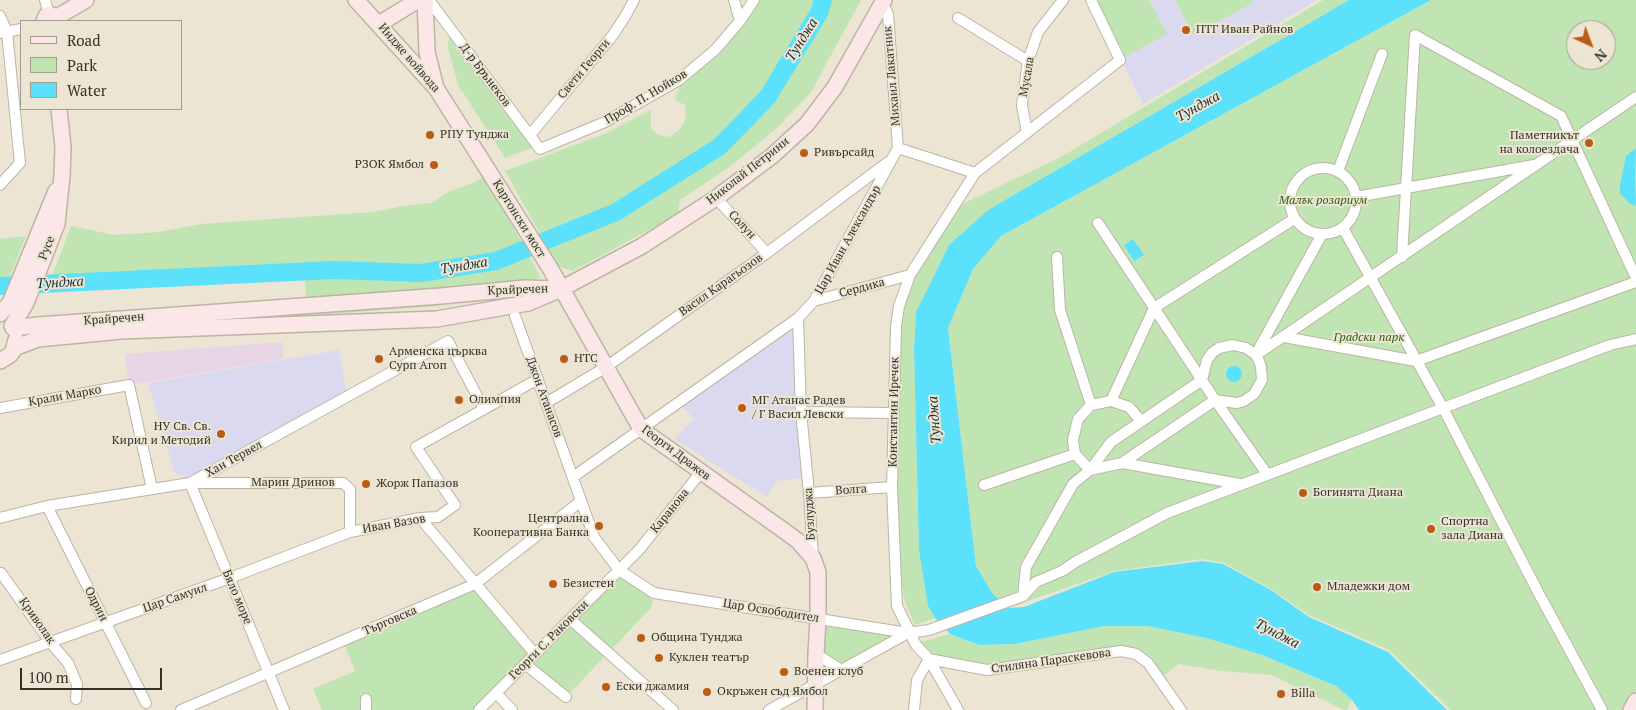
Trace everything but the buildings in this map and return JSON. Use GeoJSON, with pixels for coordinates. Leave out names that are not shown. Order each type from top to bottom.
{"type":"FeatureCollection","features":[{"type":"Feature","properties":{"kind":"street"},"geometry":{"type":"LineString","coordinates":[[51,15],[86,0]]}},
{"type":"Feature","properties":{"kind":"street","name":"Индже войвода"},"geometry":{"type":"LineString","coordinates":[[356,0],[436,88],[489,170]]}},
{"type":"Feature","properties":{"kind":"street"},"geometry":{"type":"LineString","coordinates":[[379,24],[418,0]]}},
{"type":"Feature","properties":{"kind":"street"},"geometry":{"type":"LineString","coordinates":[[427,0],[427,52],[436,88]]}},
{"type":"Feature","properties":{"kind":"street","name":"Д-р Брънеков"},"geometry":{"type":"LineString","coordinates":[[427,0],[540,149]]}},
{"type":"Feature","properties":{"kind":"street","name":"Свети Георги"},"geometry":{"type":"LineString","coordinates":[[530,135],[613,34],[634,0]]}},
{"type":"Feature","properties":{"kind":"street"},"geometry":{"type":"LineString","coordinates":[[734,0],[740,21]]}},
{"type":"Feature","properties":{"kind":"street","name":"Проф. П. Нойков"},"geometry":{"type":"LineString","coordinates":[[540,149],[605,122],[679,80],[715,50],[740,21],[754,0]]}},
{"type":"Feature","properties":{"kind":"street","name":"Мусала"},"geometry":{"type":"LineString","coordinates":[[1026,133],[1022,105],[1028,61],[1038,32],[1063,0]]}},
{"type":"Feature","properties":{"kind":"street"},"geometry":{"type":"LineString","coordinates":[[898,148],[975,173],[1120,60],[1091,0]]}},
{"type":"Feature","properties":{"kind":"street","name":"Михаил Лакатник"},"geometry":{"type":"LineString","coordinates":[[882,3],[888,14],[898,148]]}},
{"type":"Feature","properties":{"kind":"street","name":"Николай Петрини"},"geometry":{"type":"LineString","coordinates":[[561,289],[642,246],[716,198],[772,156],[807,124],[835,87],[882,3]]}},
{"type":"Feature","properties":{"kind":"street"},"geometry":{"type":"LineString","coordinates":[[0,16],[4,33],[20,163],[0,185]]}},
{"type":"Feature","properties":{"kind":"street"},"geometry":{"type":"LineString","coordinates":[[958,18],[1028,61]]}},
{"type":"Feature","properties":{"kind":"street"},"geometry":{"type":"LineString","coordinates":[[4,33],[20,29]]}},
{"type":"Feature","properties":{"kind":"street"},"geometry":{"type":"LineString","coordinates":[[1402,257],[1415,35],[1560,116],[1636,278]]}},
{"type":"Feature","properties":{"kind":"street"},"geometry":{"type":"LineString","coordinates":[[1338,171],[1382,54]]}},
{"type":"Feature","properties":{"kind":"street"},"geometry":{"type":"LineString","coordinates":[[1256,355],[1636,97]]}},
{"type":"Feature","properties":{"kind":"street","name":"Русе"},"geometry":{"type":"LineString","coordinates":[[9,324],[49,224],[62,176],[63,147],[60,110]]}},
{"type":"Feature","properties":{"kind":"street","name":"Цар Иван Александър"},"geometry":{"type":"LineString","coordinates":[[572,477],[798,318],[814,301],[898,148]]}},
{"type":"Feature","properties":{"kind":"street","name":"Васил Карагьозов"},"geometry":{"type":"LineString","coordinates":[[546,403],[606,367],[767,253],[891,160]]}},
{"type":"Feature","properties":{"kind":"street"},"geometry":{"type":"LineString","coordinates":[[1356,197],[1537,164]]}},
{"type":"Feature","properties":{"kind":"street"},"geometry":{"type":"LineString","coordinates":[[1317,168],[1328,168],[1338,171],[1347,178],[1353,187],[1356,197],[1355,208],[1350,219],[1343,228],[1332,233],[1322,234],[1306,229],[1294,219],[1290,209],[1289,198],[1292,187],[1298,178],[1317,168]]}},
{"type":"Feature","properties":{"kind":"street","name":"Каргонски мост"},"geometry":{"type":"LineString","coordinates":[[489,170],[561,289]]}},
{"type":"Feature","properties":{"kind":"street","name":"Константин Иречек"},"geometry":{"type":"LineString","coordinates":[[908,633],[897,606],[892,487],[896,326],[899,306],[910,275],[975,173]]}},
{"type":"Feature","properties":{"kind":"street","name":"Солун"},"geometry":{"type":"LineString","coordinates":[[716,198],[767,253]]}},
{"type":"Feature","properties":{"kind":"street"},"geometry":{"type":"LineString","coordinates":[[1111,401],[1154,308],[1294,219]]}},
{"type":"Feature","properties":{"kind":"street"},"geometry":{"type":"LineString","coordinates":[[1098,223],[1215,400],[1267,474]]}},
{"type":"Feature","properties":{"kind":"street"},"geometry":{"type":"LineString","coordinates":[[1343,228],[1443,408],[1538,592],[1602,710]]}},
{"type":"Feature","properties":{"kind":"street"},"geometry":{"type":"LineString","coordinates":[[1256,355],[1322,234]]}},
{"type":"Feature","properties":{"kind":"street"},"geometry":{"type":"LineString","coordinates":[[1057,257],[1060,310],[1091,406]]}},
{"type":"Feature","properties":{"kind":"street","name":"Сердика"},"geometry":{"type":"LineString","coordinates":[[814,301],[910,275]]}},
{"type":"Feature","properties":{"kind":"street"},"geometry":{"type":"LineString","coordinates":[[1284,336],[1416,361],[1636,282]]}},
{"type":"Feature","properties":{"kind":"street","name":"Крайречен"},"geometry":{"type":"LineString","coordinates":[[9,324],[47,324],[441,296],[525,288],[561,289]]}},
{"type":"Feature","properties":{"kind":"street","name":"Крайречен"},"geometry":{"type":"LineString","coordinates":[[14,348],[38,339],[121,331],[437,319],[528,303],[561,289]]}},
{"type":"Feature","properties":{"kind":"street","name":"Георги Дражев"},"geometry":{"type":"LineString","coordinates":[[561,289],[641,429],[798,541],[813,558]]}},
{"type":"Feature","properties":{"kind":"street"},"geometry":{"type":"LineString","coordinates":[[16,306],[47,324]]}},
{"type":"Feature","properties":{"kind":"street","name":"Джон Атанасов"},"geometry":{"type":"LineString","coordinates":[[515,316],[581,501]]}},
{"type":"Feature","properties":{"kind":"street","name":"Бузлуджа"},"geometry":{"type":"LineString","coordinates":[[798,318],[801,412],[813,558],[818,572],[816,710]]}},
{"type":"Feature","properties":{"kind":"street"},"geometry":{"type":"LineString","coordinates":[[0,361],[10,355],[14,348],[16,336],[9,324]]}},
{"type":"Feature","properties":{"kind":"street"},"geometry":{"type":"LineString","coordinates":[[1022,596],[1036,582],[1062,571],[1077,560],[1167,513],[1610,345],[1636,339]]}},
{"type":"Feature","properties":{"kind":"street","name":"Хан Тервел"},"geometry":{"type":"LineString","coordinates":[[0,518],[47,506],[190,483],[448,341],[484,409]]}},
{"type":"Feature","properties":{"kind":"street"},"geometry":{"type":"LineString","coordinates":[[1022,596],[1026,566],[1073,484],[1090,470],[1111,442],[1202,380],[1207,360],[1219,348],[1233,344],[1240,345],[1256,355],[1262,374],[1259,388],[1244,401],[1237,403],[1215,400],[1122,463],[1090,470]]}},
{"type":"Feature","properties":{"kind":"street"},"geometry":{"type":"LineString","coordinates":[[484,409],[538,379]]}},
{"type":"Feature","properties":{"kind":"street","name":"Крали Марко"},"geometry":{"type":"LineString","coordinates":[[0,408],[129,385],[152,489]]}},
{"type":"Feature","properties":{"kind":"street"},"geometry":{"type":"LineString","coordinates":[[1090,470],[1075,454],[1073,440],[1078,419],[1091,406],[1111,401],[1129,407],[1141,421]]}},
{"type":"Feature","properties":{"kind":"street","name":"Иван Вазов"},"geometry":{"type":"LineString","coordinates":[[350,532],[420,518],[438,517],[455,505],[416,447],[484,409]]}},
{"type":"Feature","properties":{"kind":"street"},"geometry":{"type":"LineString","coordinates":[[801,412],[893,413]]}},
{"type":"Feature","properties":{"kind":"street"},"geometry":{"type":"LineString","coordinates":[[984,485],[1075,454]]}},
{"type":"Feature","properties":{"kind":"street"},"geometry":{"type":"LineString","coordinates":[[1122,463],[1241,484]]}},
{"type":"Feature","properties":{"kind":"street","name":"Каранова"},"geometry":{"type":"LineString","coordinates":[[619,570],[638,550],[701,472]]}},
{"type":"Feature","properties":{"kind":"street","name":"Марин Дринов"},"geometry":{"type":"LineString","coordinates":[[190,483],[343,483],[350,489],[350,532]]}},
{"type":"Feature","properties":{"kind":"street","name":"Бяло море"},"geometry":{"type":"LineString","coordinates":[[190,483],[284,710]]}},
{"type":"Feature","properties":{"kind":"street","name":"Волга"},"geometry":{"type":"LineString","coordinates":[[809,493],[892,487]]}},
{"type":"Feature","properties":{"kind":"street","name":"Цар Освободител"},"geometry":{"type":"LineString","coordinates":[[581,501],[594,537],[619,570],[654,593],[908,633],[929,630],[1022,596]]}},
{"type":"Feature","properties":{"kind":"street","name":"Търговска"},"geometry":{"type":"LineString","coordinates":[[181,710],[475,584],[581,501]]}},
{"type":"Feature","properties":{"kind":"street","name":"Одрин"},"geometry":{"type":"LineString","coordinates":[[47,506],[146,702]]}},
{"type":"Feature","properties":{"kind":"street"},"geometry":{"type":"LineString","coordinates":[[420,518],[535,654]]}},
{"type":"Feature","properties":{"kind":"street","name":"Цар Самуил"},"geometry":{"type":"LineString","coordinates":[[0,660],[230,578],[350,532]]}},
{"type":"Feature","properties":{"kind":"street","name":"Георги С. Раковски"},"geometry":{"type":"LineString","coordinates":[[479,710],[619,570]]}},
{"type":"Feature","properties":{"kind":"street","name":"Криволак"},"geometry":{"type":"LineString","coordinates":[[1,573],[51,643],[68,663],[77,684],[76,699]]}},
{"type":"Feature","properties":{"kind":"street"},"geometry":{"type":"LineString","coordinates":[[570,619],[673,710]]}},
{"type":"Feature","properties":{"kind":"street"},"geometry":{"type":"LineString","coordinates":[[769,710],[908,633],[916,646],[929,659],[958,710]]}},
{"type":"Feature","properties":{"kind":"street","name":"Стиляна Параскевова"},"geometry":{"type":"LineString","coordinates":[[929,659],[987,670],[1121,651],[1136,654],[1148,663],[1181,710]]}},
{"type":"Feature","properties":{"kind":"street"},"geometry":{"type":"LineString","coordinates":[[816,654],[840,669]]}},
{"type":"Feature","properties":{"kind":"street"},"geometry":{"type":"LineString","coordinates":[[914,710],[917,680],[929,659]]}},
{"type":"Feature","properties":{"kind":"street"},"geometry":{"type":"LineString","coordinates":[[525,664],[566,697]]}},
{"type":"Feature","properties":{"kind":"street"},"geometry":{"type":"LineString","coordinates":[[496,693],[512,710]]}},
{"type":"Feature","properties":{"kind":"street"},"geometry":{"type":"LineString","coordinates":[[366,698],[366,710]]}},
{"type":"Feature","properties":{"kind":"street"},"geometry":{"type":"LineString","coordinates":[[1631,710],[1636,701]]}},
{"type":"Feature","properties":{"kind":"shaded area","name":"ПТГ Иван Райнов"},"geometry":{"type":"Polygon","coordinates":[[[1091,0],[1317,0],[1143,104],[1091,0]]]}},
{"type":"Feature","properties":{"kind":"shaded area","name":"МГ Атанас Радев / Г Васил Левски"},"geometry":{"type":"Polygon","coordinates":[[[798,318],[808,477],[777,481],[767,497],[674,439],[694,419],[678,403],[798,318]]]}},
{"type":"Feature","properties":{"kind":"shaded area"},"geometry":{"type":"Polygon","coordinates":[[[282,342],[283,359],[129,385],[125,354],[282,342]]]}},
{"type":"Feature","properties":{"kind":"shaded area","name":"НУ Св. Св. Кирил и Методий"},"geometry":{"type":"Polygon","coordinates":[[[339,350],[347,396],[190,483],[174,471],[148,383],[339,350]]]}},
{"type":"Feature","properties":{"kind":"green space"},"geometry":{"type":"Polygon","coordinates":[[[760,0],[861,0],[811,92],[776,129],[729,167],[680,200],[678,214],[573,271],[558,266],[505,171],[604,134],[651,110],[651,128],[659,135],[669,137],[681,128],[686,119],[685,105],[675,100],[679,87],[720,53],[745,24],[760,0]]]}},
{"type":"Feature","properties":{"kind":"green space"},"geometry":{"type":"Polygon","coordinates":[[[1091,0],[1149,0],[1167,34],[1120,60],[1091,0]]]}},
{"type":"Feature","properties":{"kind":"green space"},"geometry":{"type":"Polygon","coordinates":[[[1175,0],[1251,0],[1253,3],[1193,35],[1175,0]]]}},
{"type":"Feature","properties":{"kind":"green space"},"geometry":{"type":"Polygon","coordinates":[[[1323,0],[1349,0],[988,210],[949,245],[916,312],[914,348],[919,551],[928,606],[935,618],[915,625],[905,602],[900,576],[896,488],[899,327],[910,283],[956,207],[1061,157],[1323,0]]]}},
{"type":"Feature","properties":{"kind":"green space","name":"Градски парк"},"geometry":{"type":"Polygon","coordinates":[[[1431,0],[1636,0],[1636,701],[1631,710],[1451,710],[1389,650],[1309,615],[1271,589],[1224,563],[1202,559],[1115,571],[1008,608],[993,594],[976,566],[948,327],[973,269],[1001,236],[1431,0]]]}},
{"type":"Feature","properties":{"kind":"green space"},"geometry":{"type":"Polygon","coordinates":[[[449,36],[532,148],[505,158],[458,85],[448,48],[449,36]]]}},
{"type":"Feature","properties":{"kind":"green space"},"geometry":{"type":"Polygon","coordinates":[[[485,176],[541,278],[422,295],[307,304],[305,276],[47,290],[71,226],[114,235],[159,232],[202,224],[373,212],[431,203],[450,191],[473,183],[485,176]]]}},
{"type":"Feature","properties":{"kind":"green space"},"geometry":{"type":"Polygon","coordinates":[[[26,236],[3,293],[0,293],[0,239],[26,236]]]}},
{"type":"Feature","properties":{"kind":"green space"},"geometry":{"type":"Polygon","coordinates":[[[436,303],[440,306],[120,329],[134,324],[436,303]]]}},
{"type":"Feature","properties":{"kind":"green space"},"geometry":{"type":"Polygon","coordinates":[[[619,570],[654,593],[651,608],[566,697],[525,664],[479,710],[322,710],[313,689],[355,671],[343,641],[475,584],[535,654],[619,570]]]}},
{"type":"Feature","properties":{"kind":"green space"},"geometry":{"type":"Polygon","coordinates":[[[818,618],[908,633],[840,669],[816,654],[818,618]]]}},
{"type":"Feature","properties":{"kind":"green space"},"geometry":{"type":"Polygon","coordinates":[[[1104,626],[1147,626],[1206,638],[1262,655],[1336,686],[1352,700],[1347,710],[1344,710],[1272,675],[1221,671],[1179,664],[1164,675],[1150,657],[1138,649],[1120,646],[987,665],[932,654],[920,642],[950,634],[979,645],[1015,644],[1104,626]]]}},
{"type":"Feature","properties":{"kind":"water"},"geometry":{"type":"Polygon","coordinates":[[[1349,0],[1431,0],[1001,236],[973,269],[948,328],[976,566],[993,594],[1008,608],[1024,607],[1114,572],[1202,561],[1223,564],[1271,590],[1309,617],[1388,652],[1447,710],[1359,710],[1352,700],[1336,686],[1262,655],[1206,638],[1147,626],[1104,626],[1015,644],[979,645],[950,634],[935,618],[928,606],[919,551],[914,348],[916,312],[949,245],[988,210],[1349,0]]]}},
{"type":"Feature","properties":{"kind":"water"},"geometry":{"type":"Polygon","coordinates":[[[1636,148],[1636,206],[1630,204],[1620,193],[1620,185],[1626,156],[1636,148]]]}},
{"type":"Feature","properties":{"kind":"water"},"geometry":{"type":"Polygon","coordinates":[[[1133,239],[1144,255],[1134,261],[1124,245],[1133,239]]]}},
{"type":"Feature","properties":{"kind":"water"},"geometry":{"type":"Polygon","coordinates":[[[1231,366],[1237,366],[1242,371],[1240,380],[1231,382],[1226,377],[1226,371],[1231,366]]]}},
{"type":"Feature","properties":{"kind":"waterway","name":"Тунджа"},"geometry":{"type":"LineString","coordinates":[[0,286],[334,270],[421,273],[496,261],[616,212],[719,147],[767,98],[819,13],[823,0]]}},
{"type":"Feature","properties":{"kind":"place","name":"ПТГ Иван Райнов"},"geometry":{"type":"Point","coordinates":[1186,30]}},
{"type":"Feature","properties":{"kind":"place","name":"РПУ Тунджа"},"geometry":{"type":"Point","coordinates":[430,135]}},
{"type":"Feature","properties":{"kind":"place","name":"Паметникът на колоездача"},"geometry":{"type":"Point","coordinates":[1589,143]}},
{"type":"Feature","properties":{"kind":"place","name":"Ривърсайд"},"geometry":{"type":"Point","coordinates":[804,153]}},
{"type":"Feature","properties":{"kind":"place","name":"РЗОК Ямбол"},"geometry":{"type":"Point","coordinates":[434,165]}},
{"type":"Feature","properties":{"kind":"place","name":"Арменска църква Сурп Агоп"},"geometry":{"type":"Point","coordinates":[379,359]}},
{"type":"Feature","properties":{"kind":"place","name":"НТС"},"geometry":{"type":"Point","coordinates":[564,359]}},
{"type":"Feature","properties":{"kind":"place","name":"Олимпия"},"geometry":{"type":"Point","coordinates":[459,400]}},
{"type":"Feature","properties":{"kind":"place","name":"МГ Атанас Радев / Г Васил Левски"},"geometry":{"type":"Point","coordinates":[742,408]}},
{"type":"Feature","properties":{"kind":"place","name":"НУ Св. Св. Кирил и Методий"},"geometry":{"type":"Point","coordinates":[221,434]}},
{"type":"Feature","properties":{"kind":"place","name":"Жорж Папазов"},"geometry":{"type":"Point","coordinates":[366,484]}},
{"type":"Feature","properties":{"kind":"place","name":"Богинята Диана"},"geometry":{"type":"Point","coordinates":[1303,493]}},
{"type":"Feature","properties":{"kind":"place","name":"Централна Кооперативна Банка"},"geometry":{"type":"Point","coordinates":[599,526]}},
{"type":"Feature","properties":{"kind":"place","name":"Спортна зала Диана"},"geometry":{"type":"Point","coordinates":[1431,529]}},
{"type":"Feature","properties":{"kind":"place","name":"Безистен"},"geometry":{"type":"Point","coordinates":[553,584]}},
{"type":"Feature","properties":{"kind":"place","name":"Младежки дом"},"geometry":{"type":"Point","coordinates":[1317,587]}},
{"type":"Feature","properties":{"kind":"place","name":"Община Тунджа"},"geometry":{"type":"Point","coordinates":[641,638]}},
{"type":"Feature","properties":{"kind":"place","name":"Куклен театър"},"geometry":{"type":"Point","coordinates":[659,658]}},
{"type":"Feature","properties":{"kind":"place","name":"Военен клуб"},"geometry":{"type":"Point","coordinates":[784,672]}},
{"type":"Feature","properties":{"kind":"place","name":"Ески джамия"},"geometry":{"type":"Point","coordinates":[606,687]}},
{"type":"Feature","properties":{"kind":"place","name":"Окръжен съд Ямбол"},"geometry":{"type":"Point","coordinates":[707,692]}},
{"type":"Feature","properties":{"kind":"place","name":"Billa"},"geometry":{"type":"Point","coordinates":[1281,694]}},
{"type":"Feature","properties":{"kind":"park label","name":"Малък розариум"},"geometry":{"type":"Point","coordinates":[1323,201]}}]}
